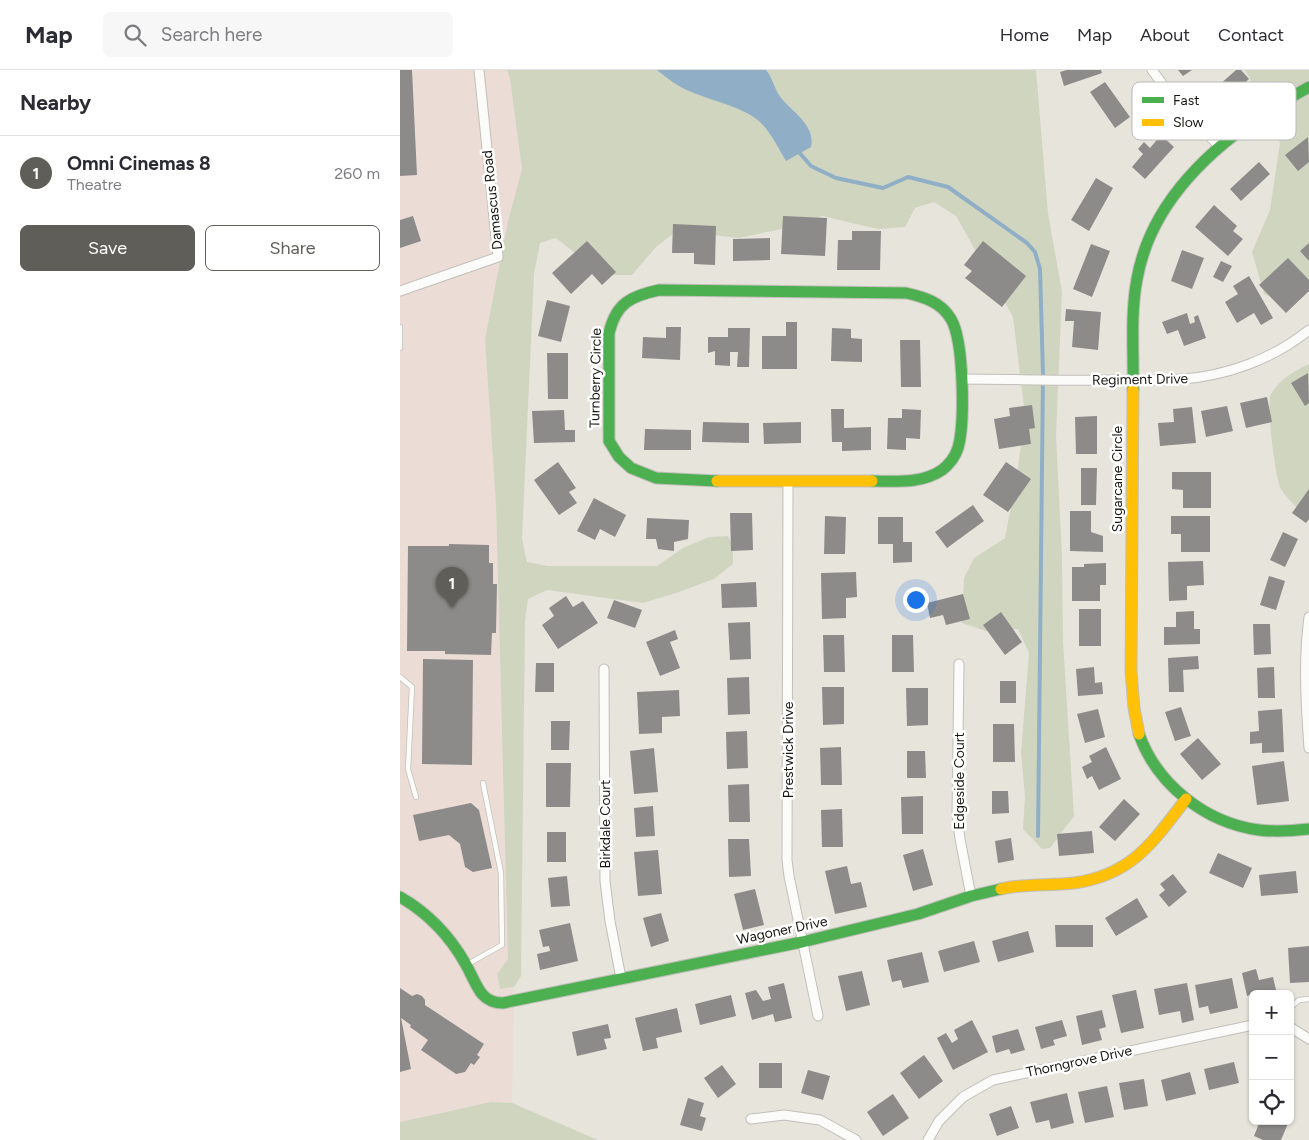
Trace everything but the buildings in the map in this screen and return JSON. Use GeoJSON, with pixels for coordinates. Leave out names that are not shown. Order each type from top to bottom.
{"type":"FeatureCollection","features":[{"type":"Feature","properties":{"kind":"street","name":"Damascus Road"},"geometry":{"type":"LineString","coordinates":[[400,291],[498,257],[479,70]]}},
{"type":"Feature","properties":{"kind":"street"},"geometry":{"type":"LineString","coordinates":[[1152,70],[1161,82]]}},
{"type":"Feature","properties":{"kind":"street","name":"Sugarcane Circle"},"geometry":{"type":"LineString","coordinates":[[1296,94],[1309,86]]}},
{"type":"Feature","properties":{"kind":"street"},"geometry":{"type":"LineString","coordinates":[[1213,140],[1220,147]]}},
{"type":"Feature","properties":{"kind":"street","name":"Sugarcane Circle"},"geometry":{"type":"LineString","coordinates":[[1229,140],[1185,183],[1164,208],[1146,243],[1137,274],[1134,298],[1133,380],[1131,671],[1133,711],[1149,757],[1173,788],[1186,799],[1212,816],[1250,830],[1274,833],[1309,829]]}},
{"type":"Feature","properties":{"kind":"street","name":"Turnberry Circle"},"geometry":{"type":"LineString","coordinates":[[659,290],[914,293],[936,303],[952,320],[960,343],[961,379],[960,438],[958,446],[952,461],[940,472],[926,478],[908,481],[788,482],[665,480],[642,474],[622,461],[609,441],[609,333],[613,318],[623,305],[636,296],[659,290]]}},
{"type":"Feature","properties":{"kind":"street","name":"Regiment Drive"},"geometry":{"type":"LineString","coordinates":[[961,379],[1182,379],[1224,372],[1247,365],[1276,352],[1309,330]]}},
{"type":"Feature","properties":{"kind":"street","name":"Prestwick Drive"},"geometry":{"type":"LineString","coordinates":[[788,482],[787,860],[818,1016]]}},
{"type":"Feature","properties":{"kind":"street"},"geometry":{"type":"LineString","coordinates":[[1309,617],[1305,692],[1309,748]]}},
{"type":"Feature","properties":{"kind":"street","name":"Edgeside Court"},"geometry":{"type":"LineString","coordinates":[[959,664],[957,815],[971,896]]}},
{"type":"Feature","properties":{"kind":"street","name":"Birkdale Court"},"geometry":{"type":"LineString","coordinates":[[604,669],[605,881],[610,921],[621,978]]}},
{"type":"Feature","properties":{"kind":"street","name":"Wagoner Drive"},"geometry":{"type":"LineString","coordinates":[[400,897],[413,904],[438,926],[454,944],[482,994],[488,1000],[495,1003],[503,1003],[802,942],[918,914],[971,896],[1009,887],[1074,883],[1112,873],[1126,865],[1151,844],[1186,799]]}},
{"type":"Feature","properties":{"kind":"street","name":"Thorngrove Drive"},"geometry":{"type":"LineString","coordinates":[[928,1140],[940,1121],[963,1097],[993,1080],[1249,1026]]}},
{"type":"Feature","properties":{"kind":"street"},"geometry":{"type":"LineString","coordinates":[[1294,1029],[1309,1038]]}},
{"type":"Feature","properties":{"kind":"street"},"geometry":{"type":"LineString","coordinates":[[751,1119],[784,1115],[820,1120],[856,1140]]}},
{"type":"Feature","properties":{"kind":"lane"},"geometry":{"type":"LineString","coordinates":[[400,328],[400,348]]}},
{"type":"Feature","properties":{"kind":"lane"},"geometry":{"type":"LineString","coordinates":[[400,676],[412,686],[408,769],[416,797]]}},
{"type":"Feature","properties":{"kind":"lane"},"geometry":{"type":"LineString","coordinates":[[467,965],[502,946],[501,872],[483,782]]}},
{"type":"Feature","properties":{"kind":"lane"},"geometry":{"type":"LineString","coordinates":[[1294,1004],[1299,1000],[1309,999]]}},
{"type":"Feature","properties":{"kind":"shaded area"},"geometry":{"type":"Polygon","coordinates":[[[400,70],[507,70],[510,79],[522,169],[508,221],[485,339],[496,505],[508,959],[497,974],[500,989],[514,987],[512,1103],[491,1102],[400,1122],[400,70]]]}},
{"type":"Feature","properties":{"kind":"green space"},"geometry":{"type":"Polygon","coordinates":[[[507,70],[1036,70],[1048,213],[1062,292],[1056,435],[1062,557],[1063,641],[1074,816],[1050,848],[1042,849],[1023,829],[1025,797],[1021,753],[1029,653],[1018,629],[986,631],[962,623],[964,578],[974,558],[1005,538],[1017,475],[1025,415],[1013,317],[956,216],[934,202],[915,208],[905,227],[878,229],[822,216],[786,228],[739,238],[677,231],[656,247],[632,275],[603,275],[556,238],[540,243],[534,274],[522,539],[527,562],[548,566],[657,566],[683,548],[709,537],[728,536],[733,546],[733,564],[714,579],[643,603],[547,590],[528,599],[525,620],[521,976],[514,987],[500,989],[497,974],[508,959],[496,505],[485,339],[508,221],[522,169],[510,79],[507,70]]]}},
{"type":"Feature","properties":{"kind":"green space"},"geometry":{"type":"Polygon","coordinates":[[[1245,70],[1309,70],[1309,284],[1288,305],[1264,294],[1252,252],[1270,210],[1280,143],[1279,140],[1296,140],[1296,82],[1252,82],[1245,70]]]}},
{"type":"Feature","properties":{"kind":"green space"},"geometry":{"type":"Polygon","coordinates":[[[1309,364],[1309,520],[1281,489],[1270,426],[1270,401],[1271,394],[1279,384],[1288,376],[1309,364]]]}},
{"type":"Feature","properties":{"kind":"green space"},"geometry":{"type":"Polygon","coordinates":[[[491,1102],[512,1103],[598,1140],[400,1140],[400,1122],[491,1102]]]}},
{"type":"Feature","properties":{"kind":"water"},"geometry":{"type":"Polygon","coordinates":[[[657,70],[766,70],[779,95],[801,118],[810,131],[811,147],[786,161],[769,133],[756,119],[738,109],[685,89],[672,82],[657,70]]]}},
{"type":"Feature","properties":{"kind":"waterway"},"geometry":{"type":"LineString","coordinates":[[798,151],[811,166],[836,178],[883,188],[908,177],[948,187],[1027,243],[1035,252],[1040,269],[1043,375],[1038,836]]}},
{"type":"Feature","properties":{"kind":"traffic: fast"},"geometry":{"type":"LineString","coordinates":[[1296,94],[1309,87]]}},
{"type":"Feature","properties":{"kind":"traffic: fast"},"geometry":{"type":"LineString","coordinates":[[1133,390],[1135,293],[1146,247],[1160,217],[1178,190],[1200,165],[1228,140]]}},
{"type":"Feature","properties":{"kind":"traffic: fast"},"geometry":{"type":"LineString","coordinates":[[659,290],[906,293],[926,299],[942,308],[951,319],[955,330],[961,363],[962,420],[957,451],[945,468],[926,478],[908,481],[872,481]]}},
{"type":"Feature","properties":{"kind":"traffic: fast"},"geometry":{"type":"LineString","coordinates":[[659,290],[633,298],[621,308],[612,323],[609,333],[609,441],[619,457],[631,468],[656,478],[717,481]]}},
{"type":"Feature","properties":{"kind":"traffic: fast"},"geometry":{"type":"LineString","coordinates":[[1139,734],[1158,770],[1171,785],[1202,810],[1239,826],[1259,830],[1309,829]]}},
{"type":"Feature","properties":{"kind":"traffic: fast"},"geometry":{"type":"LineString","coordinates":[[400,897],[420,910],[445,934],[459,953],[482,994],[492,1001],[503,1003],[802,942],[918,914],[971,896],[1001,889]]}},
{"type":"Feature","properties":{"kind":"traffic: slow"},"geometry":{"type":"LineString","coordinates":[[1133,390],[1131,671],[1134,708],[1139,734]]}},
{"type":"Feature","properties":{"kind":"traffic: slow"},"geometry":{"type":"LineString","coordinates":[[717,481],[872,481]]}},
{"type":"Feature","properties":{"kind":"traffic: slow"},"geometry":{"type":"LineString","coordinates":[[1001,889],[1019,886],[1074,883],[1111,873],[1139,854],[1163,829],[1186,799]]}},
{"type":"Feature","properties":{"kind":"place","name":"Omni Cinemas 8"},"geometry":{"type":"Point","coordinates":[452,608]}}]}
